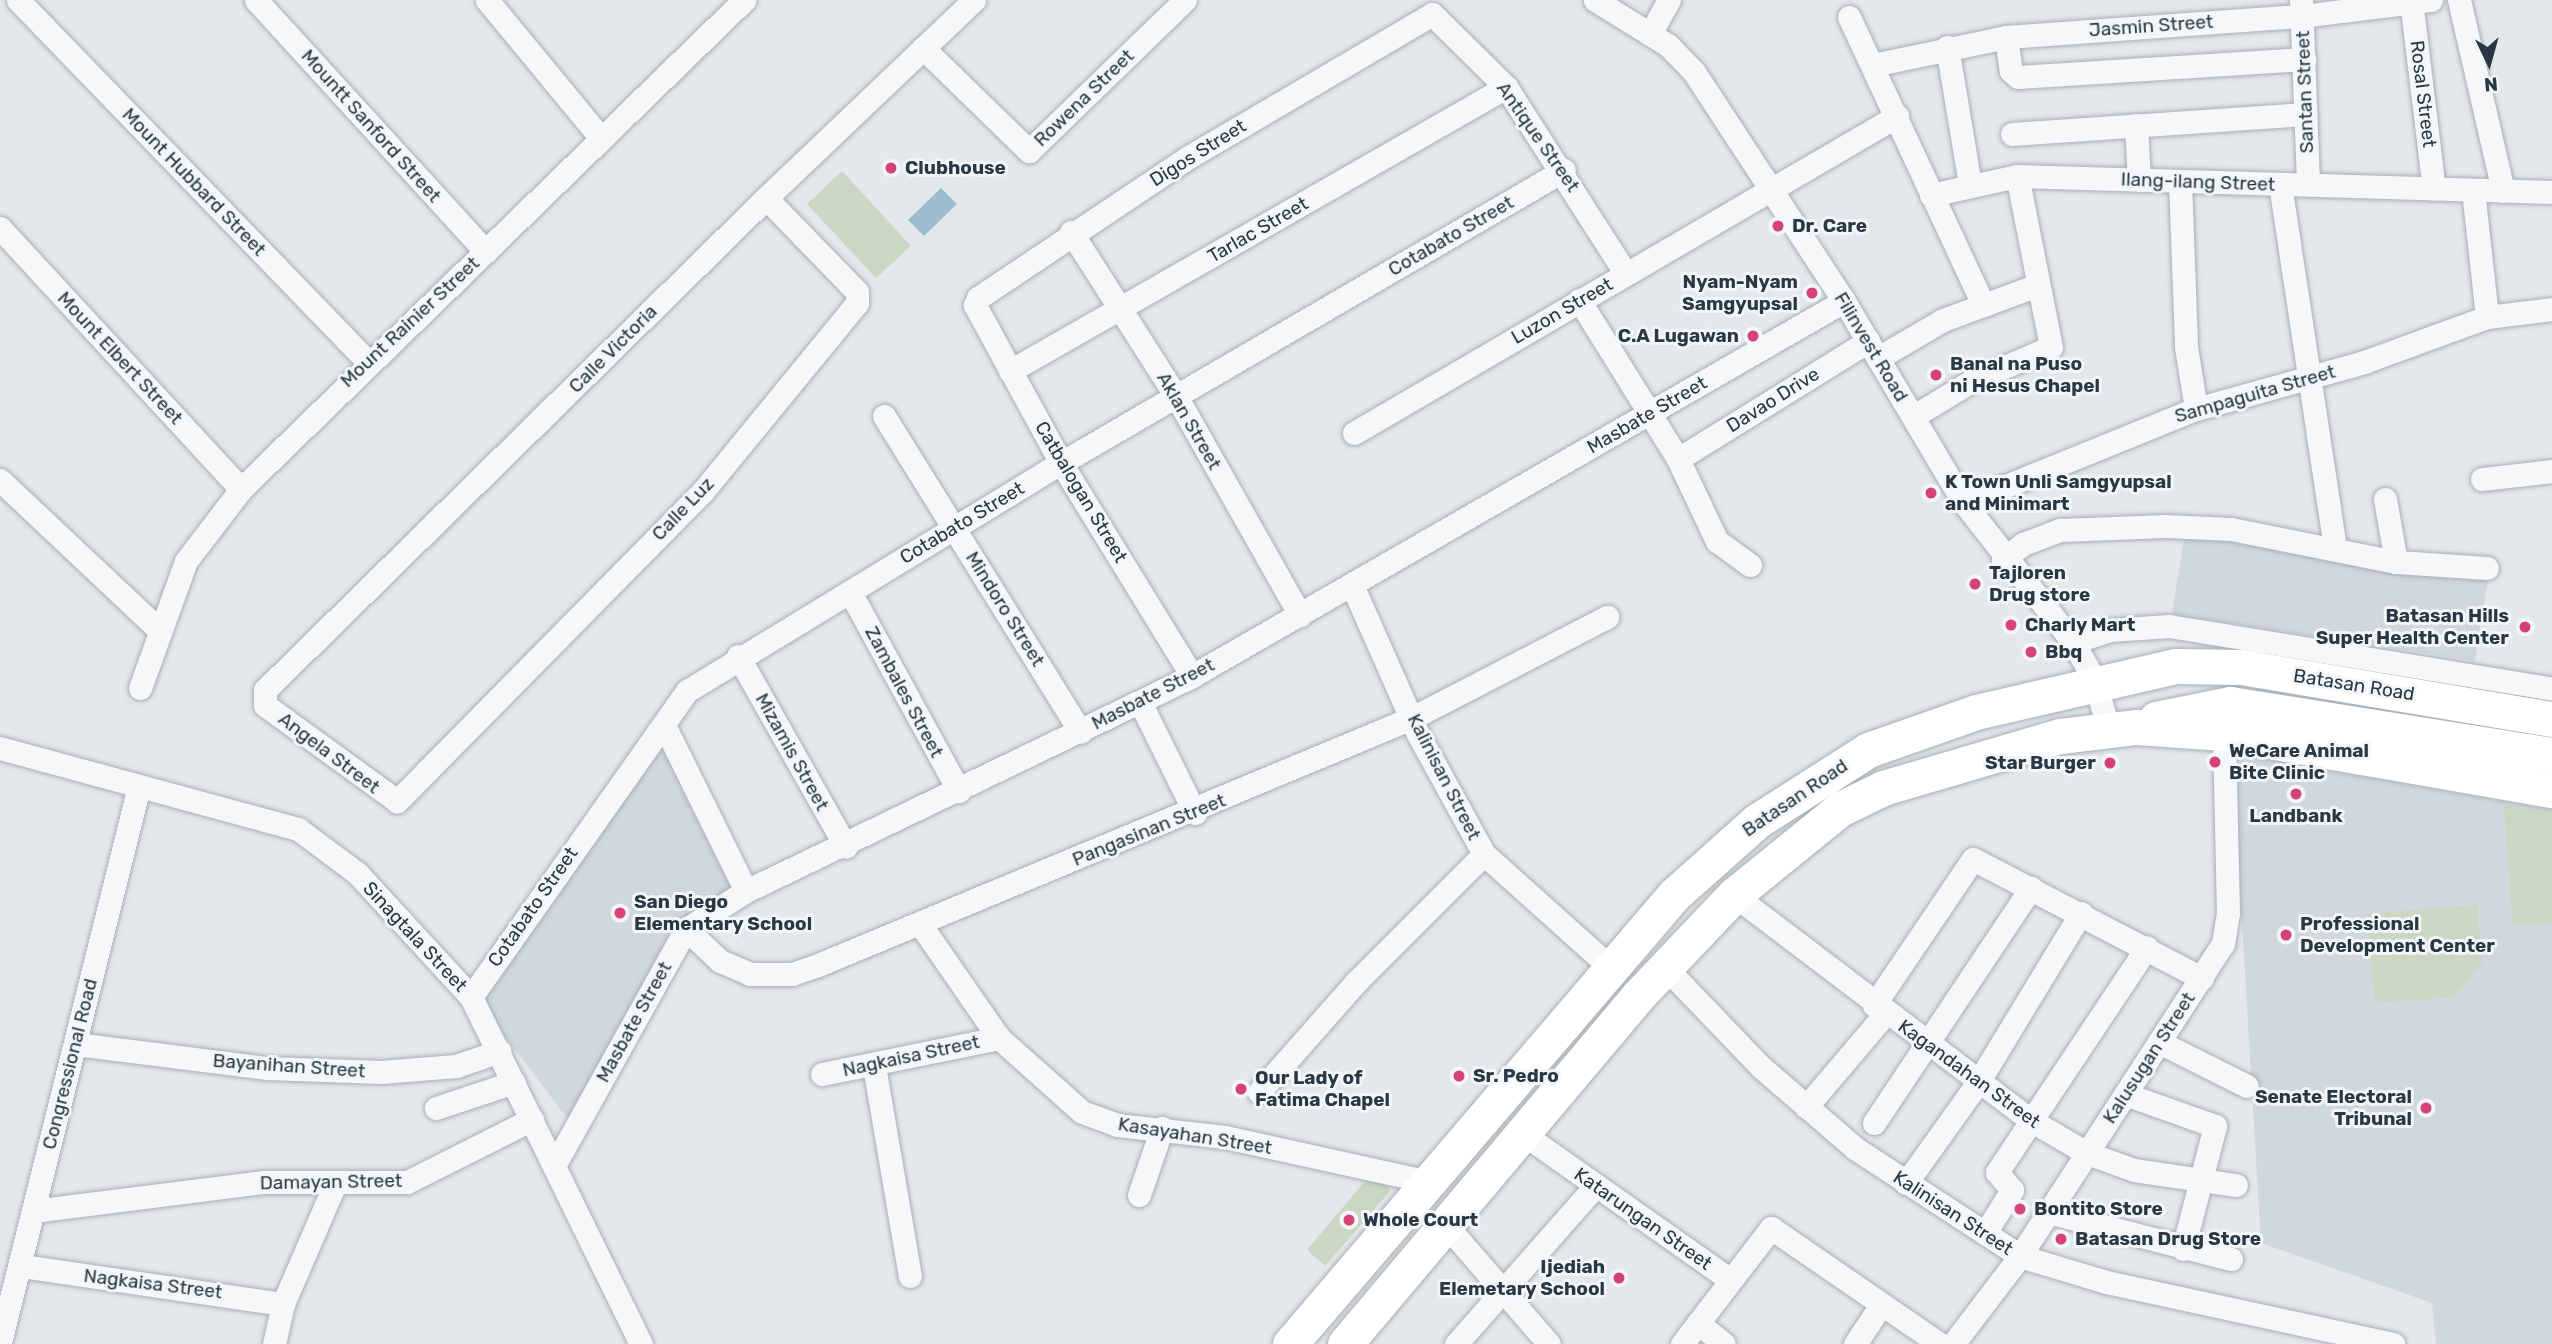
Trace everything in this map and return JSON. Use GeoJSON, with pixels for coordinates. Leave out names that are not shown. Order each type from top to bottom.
{"type":"FeatureCollection","features":[{"type":"Feature","properties":{"kind":"main road","name":"Batasan Road"},"geometry":{"type":"LineString","coordinates":[[1290,1344],[1430,1182],[1609,966],[1719,851],[1823,774],[1920,728],[2095,681],[2212,664],[2497,694],[2552,719]]}},
{"type":"Feature","properties":{"kind":"main road"},"geometry":{"type":"LineString","coordinates":[[2122,727],[2230,704],[2552,755]]}},
{"type":"Feature","properties":{"kind":"main road","name":"Batasan Road"},"geometry":{"type":"LineString","coordinates":[[1345,1344],[1522,1133],[1665,968],[1734,895],[1840,809],[1883,788],[1956,762],[2122,727],[2224,733],[2552,790]]}},
{"type":"Feature","properties":{"kind":"street","name":"Mount Hubbard Street"},"geometry":{"type":"LineString","coordinates":[[19,0],[370,364]]}},
{"type":"Feature","properties":{"kind":"street","name":"Mountt Sanford Street"},"geometry":{"type":"LineString","coordinates":[[256,0],[486,252]]}},
{"type":"Feature","properties":{"kind":"street"},"geometry":{"type":"LineString","coordinates":[[487,0],[600,137]]}},
{"type":"Feature","properties":{"kind":"street","name":"Mount Rainier Street"},"geometry":{"type":"LineString","coordinates":[[140,688],[157,628],[186,561],[241,489],[486,252],[600,137],[744,0]]}},
{"type":"Feature","properties":{"kind":"street","name":"Calle Victoria"},"geometry":{"type":"LineString","coordinates":[[265,705],[265,691],[766,198],[974,0]]}},
{"type":"Feature","properties":{"kind":"street","name":"Rowena Street"},"geometry":{"type":"LineString","coordinates":[[923,48],[1029,151],[1185,0]]}},
{"type":"Feature","properties":{"kind":"street"},"geometry":{"type":"LineString","coordinates":[[1650,34],[1669,0]]}},
{"type":"Feature","properties":{"kind":"street"},"geometry":{"type":"LineString","coordinates":[[2459,0],[2503,191]]}},
{"type":"Feature","properties":{"kind":"street","name":"Jasmin Street"},"geometry":{"type":"LineString","coordinates":[[1873,65],[1947,47],[2006,37],[2302,8],[2418,1]]}},
{"type":"Feature","properties":{"kind":"street","name":"Rosal Street"},"geometry":{"type":"LineString","coordinates":[[2418,1],[2434,189]]}},
{"type":"Feature","properties":{"kind":"street","name":"Filinvest Road"},"geometry":{"type":"LineString","coordinates":[[1601,2],[1650,34],[1694,72],[1844,301],[1964,503],[2003,560],[2073,642],[2122,727]]}},
{"type":"Feature","properties":{"kind":"street","name":"Santan Street"},"geometry":{"type":"LineString","coordinates":[[2302,8],[2308,185]]}},
{"type":"Feature","properties":{"kind":"street","name":"Antique Street"},"geometry":{"type":"LineString","coordinates":[[1432,14],[1506,87],[1564,170],[1626,274]]}},
{"type":"Feature","properties":{"kind":"street","name":"Digos Street"},"geometry":{"type":"LineString","coordinates":[[975,305],[1071,232],[1432,14]]}},
{"type":"Feature","properties":{"kind":"street"},"geometry":{"type":"LineString","coordinates":[[1849,17],[1983,306]]}},
{"type":"Feature","properties":{"kind":"street"},"geometry":{"type":"LineString","coordinates":[[2006,37],[2011,71],[2018,77],[2304,59]]}},
{"type":"Feature","properties":{"kind":"street"},"geometry":{"type":"LineString","coordinates":[[1947,47],[1970,185]]}},
{"type":"Feature","properties":{"kind":"street","name":"Tarlac Street"},"geometry":{"type":"LineString","coordinates":[[1010,371],[1506,87]]}},
{"type":"Feature","properties":{"kind":"street"},"geometry":{"type":"LineString","coordinates":[[2012,134],[2305,114]]}},
{"type":"Feature","properties":{"kind":"street"},"geometry":{"type":"LineString","coordinates":[[1771,190],[1897,116]]}},
{"type":"Feature","properties":{"kind":"street"},"geometry":{"type":"LineString","coordinates":[[2136,125],[2139,180]]}},
{"type":"Feature","properties":{"kind":"street","name":"Cotabato Street"},"geometry":{"type":"LineString","coordinates":[[471,997],[687,691],[738,656],[850,592],[1061,463],[1564,170]]}},
{"type":"Feature","properties":{"kind":"street"},"geometry":{"type":"LineString","coordinates":[[1913,416],[1970,382],[2051,348],[2035,286],[2017,176]]}},
{"type":"Feature","properties":{"kind":"street","name":"Ilang-ilang Street"},"geometry":{"type":"LineString","coordinates":[[1931,195],[2017,176],[2552,192]]}},
{"type":"Feature","properties":{"kind":"street"},"geometry":{"type":"LineString","coordinates":[[2180,181],[2186,348],[2196,409]]}},
{"type":"Feature","properties":{"kind":"street"},"geometry":{"type":"LineString","coordinates":[[2280,184],[2305,381],[2335,548]]}},
{"type":"Feature","properties":{"kind":"street","name":"Luzon Street"},"geometry":{"type":"LineString","coordinates":[[1354,433],[1771,190]]}},
{"type":"Feature","properties":{"kind":"street"},"geometry":{"type":"LineString","coordinates":[[2473,190],[2487,317]]}},
{"type":"Feature","properties":{"kind":"street","name":"Calle Luz"},"geometry":{"type":"LineString","coordinates":[[393,801],[703,491],[857,303],[857,292],[766,198]]}},
{"type":"Feature","properties":{"kind":"street","name":"Mount Elbert Street"},"geometry":{"type":"LineString","coordinates":[[0,228],[241,489]]}},
{"type":"Feature","properties":{"kind":"street","name":"Aklan Street"},"geometry":{"type":"LineString","coordinates":[[1071,232],[1176,396],[1300,615]]}},
{"type":"Feature","properties":{"kind":"street","name":"Davao Drive"},"geometry":{"type":"LineString","coordinates":[[1678,459],[1873,349],[2035,286]]}},
{"type":"Feature","properties":{"kind":"street"},"geometry":{"type":"LineString","coordinates":[[1579,300],[1678,459],[1717,541],[1750,565]]}},
{"type":"Feature","properties":{"kind":"street","name":"Masbate Street"},"geometry":{"type":"LineString","coordinates":[[554,1166],[686,929],[746,891],[846,847],[1192,676],[1844,301]]}},
{"type":"Feature","properties":{"kind":"street","name":"Catbalogan Street"},"geometry":{"type":"LineString","coordinates":[[975,305],[1061,463],[1192,676]]}},
{"type":"Feature","properties":{"kind":"street","name":"Sampaguita Street"},"geometry":{"type":"LineString","coordinates":[[1964,503],[2196,409],[2305,381],[2487,317],[2552,309]]}},
{"type":"Feature","properties":{"kind":"street","name":"Mindoro Street"},"geometry":{"type":"LineString","coordinates":[[884,416],[1080,732]]}},
{"type":"Feature","properties":{"kind":"street"},"geometry":{"type":"LineString","coordinates":[[2482,479],[2552,471]]}},
{"type":"Feature","properties":{"kind":"street"},"geometry":{"type":"LineString","coordinates":[[0,481],[157,628]]}},
{"type":"Feature","properties":{"kind":"street"},"geometry":{"type":"LineString","coordinates":[[2385,499],[2396,562]]}},
{"type":"Feature","properties":{"kind":"street"},"geometry":{"type":"LineString","coordinates":[[2003,560],[2023,544],[2060,530],[2114,527],[2228,528],[2396,562],[2487,568]]}},
{"type":"Feature","properties":{"kind":"street","name":"Kalinisan Street"},"geometry":{"type":"LineString","coordinates":[[1352,585],[1412,718],[1484,854],[1609,966]]}},
{"type":"Feature","properties":{"kind":"street","name":"Zambales Street"},"geometry":{"type":"LineString","coordinates":[[850,592],[959,791]]}},
{"type":"Feature","properties":{"kind":"street","name":"Pangasinan Street"},"geometry":{"type":"LineString","coordinates":[[686,929],[720,961],[768,976],[818,965],[1195,813],[1412,718],[1607,617]]}},
{"type":"Feature","properties":{"kind":"street"},"geometry":{"type":"LineString","coordinates":[[2073,642],[2110,630],[2169,626],[2497,694],[2552,690]]}},
{"type":"Feature","properties":{"kind":"street","name":"Mizamis Street"},"geometry":{"type":"LineString","coordinates":[[738,656],[846,847]]}},
{"type":"Feature","properties":{"kind":"street"},"geometry":{"type":"LineString","coordinates":[[1140,702],[1195,813]]}},
{"type":"Feature","properties":{"kind":"street","name":"Angela Street"},"geometry":{"type":"LineString","coordinates":[[265,705],[393,801]]}},
{"type":"Feature","properties":{"kind":"street"},"geometry":{"type":"LineString","coordinates":[[664,725],[746,891]]}},
{"type":"Feature","properties":{"kind":"street","name":"Kalusugan Street"},"geometry":{"type":"LineString","coordinates":[[1953,1344],[2020,1256],[2223,944],[2228,913],[2224,733]]}},
{"type":"Feature","properties":{"kind":"street","name":"Sinagtala Street"},"geometry":{"type":"LineString","coordinates":[[0,748],[298,830],[408,923],[471,997],[500,1051],[641,1344]]}},
{"type":"Feature","properties":{"kind":"street","name":"Congressional Road"},"geometry":{"type":"LineString","coordinates":[[0,1342],[13,1273],[33,1212],[139,786]]}},
{"type":"Feature","properties":{"kind":"street"},"geometry":{"type":"LineString","coordinates":[[1259,1092],[1371,965],[1484,854]]}},
{"type":"Feature","properties":{"kind":"street"},"geometry":{"type":"LineString","coordinates":[[1806,1107],[1880,1010],[1973,859],[2147,947],[2202,978]]}},
{"type":"Feature","properties":{"kind":"street"},"geometry":{"type":"LineString","coordinates":[[1874,1123],[2031,888]]}},
{"type":"Feature","properties":{"kind":"street","name":"Kagandahan Street"},"geometry":{"type":"LineString","coordinates":[[1734,895],[1977,1084],[2030,1120],[2087,1153],[2197,1182],[2236,1185]]}},
{"type":"Feature","properties":{"kind":"street"},"geometry":{"type":"LineString","coordinates":[[1906,1183],[1977,1084],[2081,913]]}},
{"type":"Feature","properties":{"kind":"street","name":"Kasayahan Street"},"geometry":{"type":"LineString","coordinates":[[920,924],[999,1038],[1082,1112],[1117,1125],[1162,1128],[1430,1182]]}},
{"type":"Feature","properties":{"kind":"street"},"geometry":{"type":"LineString","coordinates":[[1985,1233],[2012,1190],[1997,1172],[2147,947]]}},
{"type":"Feature","properties":{"kind":"street","name":"Kalinisan Street"},"geometry":{"type":"LineString","coordinates":[[1665,968],[1806,1107],[1906,1183],[2020,1256],[2106,1282],[2393,1344]]}},
{"type":"Feature","properties":{"kind":"street","name":"Nagkaisa Street"},"geometry":{"type":"LineString","coordinates":[[822,1074],[874,1066],[999,1038]]}},
{"type":"Feature","properties":{"kind":"street"},"geometry":{"type":"LineString","coordinates":[[2159,1042],[2247,1086]]}},
{"type":"Feature","properties":{"kind":"street","name":"Bayanihan Street"},"geometry":{"type":"LineString","coordinates":[[76,1044],[267,1068],[380,1072],[456,1066],[500,1051]]}},
{"type":"Feature","properties":{"kind":"street"},"geometry":{"type":"LineString","coordinates":[[874,1066],[910,1276]]}},
{"type":"Feature","properties":{"kind":"street"},"geometry":{"type":"LineString","coordinates":[[436,1108],[514,1082]]}},
{"type":"Feature","properties":{"kind":"street"},"geometry":{"type":"LineString","coordinates":[[2125,1094],[2215,1126],[2197,1182],[2183,1249]]}},
{"type":"Feature","properties":{"kind":"street","name":"Damayan Street"},"geometry":{"type":"LineString","coordinates":[[33,1212],[264,1182],[334,1186],[407,1182],[533,1119]]}},
{"type":"Feature","properties":{"kind":"street"},"geometry":{"type":"LineString","coordinates":[[1139,1195],[1162,1128]]}},
{"type":"Feature","properties":{"kind":"street","name":"Katarungan Street"},"geometry":{"type":"LineString","coordinates":[[1522,1133],[1729,1279],[1682,1344]]}},
{"type":"Feature","properties":{"kind":"street"},"geometry":{"type":"LineString","coordinates":[[1456,1344],[1596,1185]]}},
{"type":"Feature","properties":{"kind":"street"},"geometry":{"type":"LineString","coordinates":[[274,1344],[283,1304],[334,1186]]}},
{"type":"Feature","properties":{"kind":"street"},"geometry":{"type":"LineString","coordinates":[[2048,1212],[2183,1249],[2231,1259]]}},
{"type":"Feature","properties":{"kind":"street"},"geometry":{"type":"LineString","coordinates":[[1446,1225],[1549,1344]]}},
{"type":"Feature","properties":{"kind":"street"},"geometry":{"type":"LineString","coordinates":[[1729,1279],[1771,1228],[1940,1344]]}},
{"type":"Feature","properties":{"kind":"street","name":"Nagkaisa Street"},"geometry":{"type":"LineString","coordinates":[[13,1273],[283,1304]]}},
{"type":"Feature","properties":{"kind":"street"},"geometry":{"type":"LineString","coordinates":[[1855,1344],[1881,1305]]}},
{"type":"Feature","properties":{"kind":"street"},"geometry":{"type":"LineString","coordinates":[[1698,1324],[1724,1344]]}},
{"type":"Feature","properties":{"kind":"shaded area"},"geometry":{"type":"Polygon","coordinates":[[[2185,532],[2488,579],[2475,661],[2172,614],[2185,532]]]}},
{"type":"Feature","properties":{"kind":"shaded area","name":"San Diego Elementary School"},"geometry":{"type":"Polygon","coordinates":[[[658,741],[734,893],[670,932],[570,1122],[477,999],[658,741]]]}},
{"type":"Feature","properties":{"kind":"shaded area"},"geometry":{"type":"Polygon","coordinates":[[[2232,754],[2552,810],[2552,1344],[2436,1344],[2432,1303],[2261,1243],[2232,754]]]}},
{"type":"Feature","properties":{"kind":"green space"},"geometry":{"type":"Polygon","coordinates":[[[842,171],[911,246],[876,278],[807,204],[842,171]]]}},
{"type":"Feature","properties":{"kind":"green space"},"geometry":{"type":"Polygon","coordinates":[[[2504,805],[2552,813],[2552,923],[2513,926],[2504,805]]]}},
{"type":"Feature","properties":{"kind":"green space"},"geometry":{"type":"Polygon","coordinates":[[[2477,905],[2482,963],[2454,997],[2375,1003],[2367,914],[2477,905]]]}},
{"type":"Feature","properties":{"kind":"green space","name":"Whole Court"},"geometry":{"type":"Polygon","coordinates":[[[1371,1174],[1391,1190],[1325,1266],[1307,1250],[1371,1174]]]}},
{"type":"Feature","properties":{"kind":"water"},"geometry":{"type":"Polygon","coordinates":[[[941,188],[957,204],[924,236],[908,220],[941,188]]]}},
{"type":"Feature","properties":{"kind":"place","name":"Clubhouse"},"geometry":{"type":"Point","coordinates":[891,168]}},
{"type":"Feature","properties":{"kind":"place","name":"Dr. Care"},"geometry":{"type":"Point","coordinates":[1778,226]}},
{"type":"Feature","properties":{"kind":"place","name":"Nyam-Nyam Samgyupsal"},"geometry":{"type":"Point","coordinates":[1812,293]}},
{"type":"Feature","properties":{"kind":"place","name":"C.A Lugawan"},"geometry":{"type":"Point","coordinates":[1753,336]}},
{"type":"Feature","properties":{"kind":"place","name":"Banal na Puso ni Hesus Chapel"},"geometry":{"type":"Point","coordinates":[1936,375]}},
{"type":"Feature","properties":{"kind":"place","name":"K Town Unli Samgyupsal and Minimart"},"geometry":{"type":"Point","coordinates":[1931,493]}},
{"type":"Feature","properties":{"kind":"place","name":"Tajloren Drug store"},"geometry":{"type":"Point","coordinates":[1975,584]}},
{"type":"Feature","properties":{"kind":"place","name":"Charly Mart"},"geometry":{"type":"Point","coordinates":[2011,625]}},
{"type":"Feature","properties":{"kind":"place","name":"Batasan Hills Super Health Center"},"geometry":{"type":"Point","coordinates":[2525,627]}},
{"type":"Feature","properties":{"kind":"place","name":"Bbq"},"geometry":{"type":"Point","coordinates":[2031,652]}},
{"type":"Feature","properties":{"kind":"place","name":"WeCare Animal Bite Clinic"},"geometry":{"type":"Point","coordinates":[2215,762]}},
{"type":"Feature","properties":{"kind":"place","name":"Star Burger"},"geometry":{"type":"Point","coordinates":[2110,763]}},
{"type":"Feature","properties":{"kind":"place","name":"Landbank"},"geometry":{"type":"Point","coordinates":[2296,794]}},
{"type":"Feature","properties":{"kind":"place","name":"San Diego Elementary School"},"geometry":{"type":"Point","coordinates":[620,913]}},
{"type":"Feature","properties":{"kind":"place","name":"Professional Development Center"},"geometry":{"type":"Point","coordinates":[2286,935]}},
{"type":"Feature","properties":{"kind":"place","name":"Sr. Pedro"},"geometry":{"type":"Point","coordinates":[1459,1076]}},
{"type":"Feature","properties":{"kind":"place","name":"Our Lady of Fatima Chapel"},"geometry":{"type":"Point","coordinates":[1241,1089]}},
{"type":"Feature","properties":{"kind":"place","name":"Senate Electoral Tribunal"},"geometry":{"type":"Point","coordinates":[2426,1108]}},
{"type":"Feature","properties":{"kind":"place","name":"Bontito Store"},"geometry":{"type":"Point","coordinates":[2020,1209]}},
{"type":"Feature","properties":{"kind":"place","name":"Whole Court"},"geometry":{"type":"Point","coordinates":[1349,1220]}},
{"type":"Feature","properties":{"kind":"place","name":"Batasan Drug Store"},"geometry":{"type":"Point","coordinates":[2061,1239]}},
{"type":"Feature","properties":{"kind":"place","name":"Ijediah Elemetary School"},"geometry":{"type":"Point","coordinates":[1619,1278]}}]}
